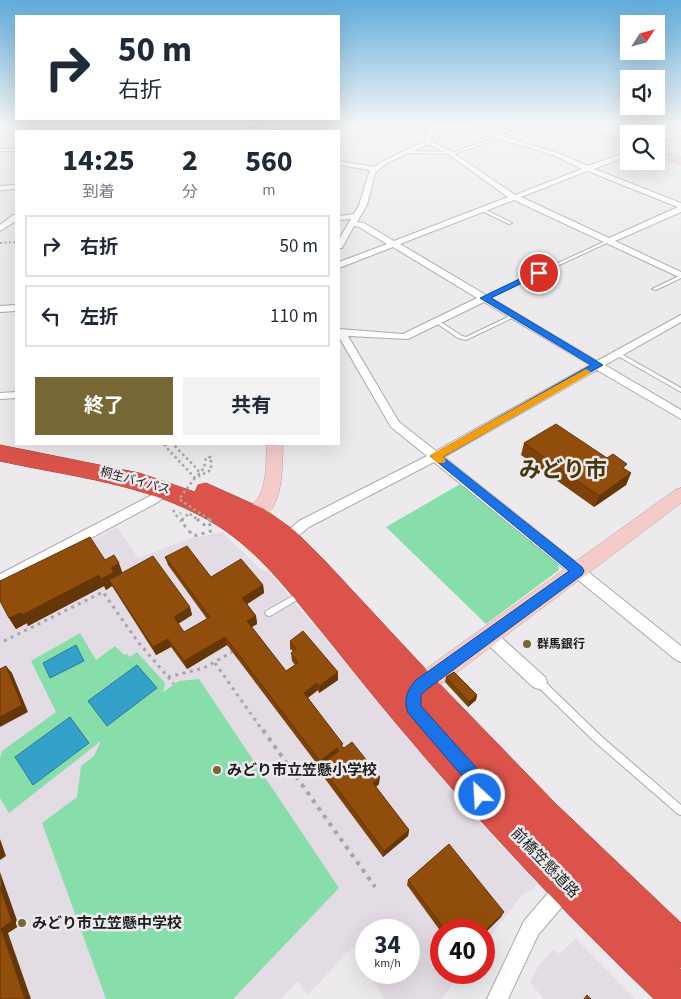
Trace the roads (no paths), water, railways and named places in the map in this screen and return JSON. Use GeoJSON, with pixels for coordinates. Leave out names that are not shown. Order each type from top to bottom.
{"type":"FeatureCollection","features":[{"type":"Feature","properties":{"kind":"highway","name":"桐生バイパス"},"geometry":{"type":"LineString","coordinates":[[0,453],[64,457],[130,466],[206,491],[266,532]]}},
{"type":"Feature","properties":{"kind":"highway","name":"桐生バイパス"},"geometry":{"type":"LineString","coordinates":[[0,453],[114,474],[167,489],[220,522],[266,532]]}},
{"type":"Feature","properties":{"kind":"highway","name":"前橋笠懸道路"},"geometry":{"type":"LineString","coordinates":[[266,532],[305,592],[480,795],[567,886],[681,997]]}},
{"type":"Feature","properties":{"kind":"highway"},"geometry":{"type":"LineString","coordinates":[[266,532],[316,568],[542,816],[681,949]]}},
{"type":"Feature","properties":{"kind":"street"},"geometry":{"type":"LineString","coordinates":[[340,244],[356,220],[373,171]]}},
{"type":"Feature","properties":{"kind":"street"},"geometry":{"type":"LineString","coordinates":[[475,171],[515,198],[681,276]]}},
{"type":"Feature","properties":{"kind":"street"},"geometry":{"type":"LineString","coordinates":[[340,265],[586,171]]}},
{"type":"Feature","properties":{"kind":"street"},"geometry":{"type":"LineString","coordinates":[[590,171],[681,207]]}},
{"type":"Feature","properties":{"kind":"street"},"geometry":{"type":"LineString","coordinates":[[0,188],[15,187]]}},
{"type":"Feature","properties":{"kind":"street"},"geometry":{"type":"LineString","coordinates":[[609,241],[681,207]]}},
{"type":"Feature","properties":{"kind":"street"},"geometry":{"type":"LineString","coordinates":[[0,229],[15,218]]}},
{"type":"Feature","properties":{"kind":"street"},"geometry":{"type":"LineString","coordinates":[[340,218],[356,220],[361,225],[681,415]]}},
{"type":"Feature","properties":{"kind":"street"},"geometry":{"type":"LineString","coordinates":[[340,333],[402,337],[484,298]]}},
{"type":"Feature","properties":{"kind":"street"},"geometry":{"type":"LineString","coordinates":[[0,309],[15,308]]}},
{"type":"Feature","properties":{"kind":"street"},"geometry":{"type":"LineString","coordinates":[[363,661],[351,637],[291,567],[257,534],[253,525],[266,532],[304,524],[436,456],[681,318]]}},
{"type":"Feature","properties":{"kind":"street"},"geometry":{"type":"LineString","coordinates":[[340,333],[395,424],[681,655]]}},
{"type":"Feature","properties":{"kind":"street"},"geometry":{"type":"LineString","coordinates":[[0,396],[15,395]]}},
{"type":"Feature","properties":{"kind":"street"},"geometry":{"type":"LineString","coordinates":[[266,532],[267,503],[272,480],[275,445]]}},
{"type":"Feature","properties":{"kind":"street"},"geometry":{"type":"LineString","coordinates":[[0,581],[154,499],[167,489]]}},
{"type":"Feature","properties":{"kind":"street"},"geometry":{"type":"LineString","coordinates":[[480,795],[476,780],[414,708],[413,693],[421,685],[681,494]]}},
{"type":"Feature","properties":{"kind":"street"},"geometry":{"type":"LineString","coordinates":[[489,636],[539,682]]}},
{"type":"Feature","properties":{"kind":"street"},"geometry":{"type":"LineString","coordinates":[[497,999],[530,928],[567,886]]}},
{"type":"Feature","properties":{"kind":"lane"},"geometry":{"type":"LineString","coordinates":[[482,210],[510,223]]}},
{"type":"Feature","properties":{"kind":"lane"},"geometry":{"type":"LineString","coordinates":[[484,298],[609,241]]}},
{"type":"Feature","properties":{"kind":"lane"},"geometry":{"type":"LineString","coordinates":[[654,289],[681,276]]}},
{"type":"Feature","properties":{"kind":"lane"},"geometry":{"type":"LineString","coordinates":[[437,322],[466,339],[514,316]]}},
{"type":"Feature","properties":{"kind":"lane"},"geometry":{"type":"LineString","coordinates":[[618,354],[681,390]]}},
{"type":"Feature","properties":{"kind":"lane"},"geometry":{"type":"LineString","coordinates":[[269,613],[305,592]]}},
{"type":"Feature","properties":{"kind":"lane"},"geometry":{"type":"LineString","coordinates":[[539,682],[599,740],[681,811]]}},
{"type":"Feature","properties":{"kind":"water"},"geometry":{"type":"Polygon","coordinates":[[[76,645],[84,661],[50,678],[43,663],[76,645]]]}},
{"type":"Feature","properties":{"kind":"water"},"geometry":{"type":"Polygon","coordinates":[[[137,665],[157,688],[107,726],[88,701],[137,665]]]}},
{"type":"Feature","properties":{"kind":"water"},"geometry":{"type":"Polygon","coordinates":[[[70,717],[89,743],[33,785],[15,757],[70,717]]]}},
{"type":"Feature","properties":{"kind":"place","name":"群馬銀行"},"geometry":{"type":"Point","coordinates":[527,644]}},
{"type":"Feature","properties":{"kind":"place","name":"みどり市立笠懸小学校"},"geometry":{"type":"Point","coordinates":[217,770]}},
{"type":"Feature","properties":{"kind":"place","name":"みどり市立笠懸中学校"},"geometry":{"type":"Point","coordinates":[22,923]}},
{"type":"Feature","properties":{"kind":"district","name":"みどり市"},"geometry":{"type":"Point","coordinates":[563,470]}}]}
